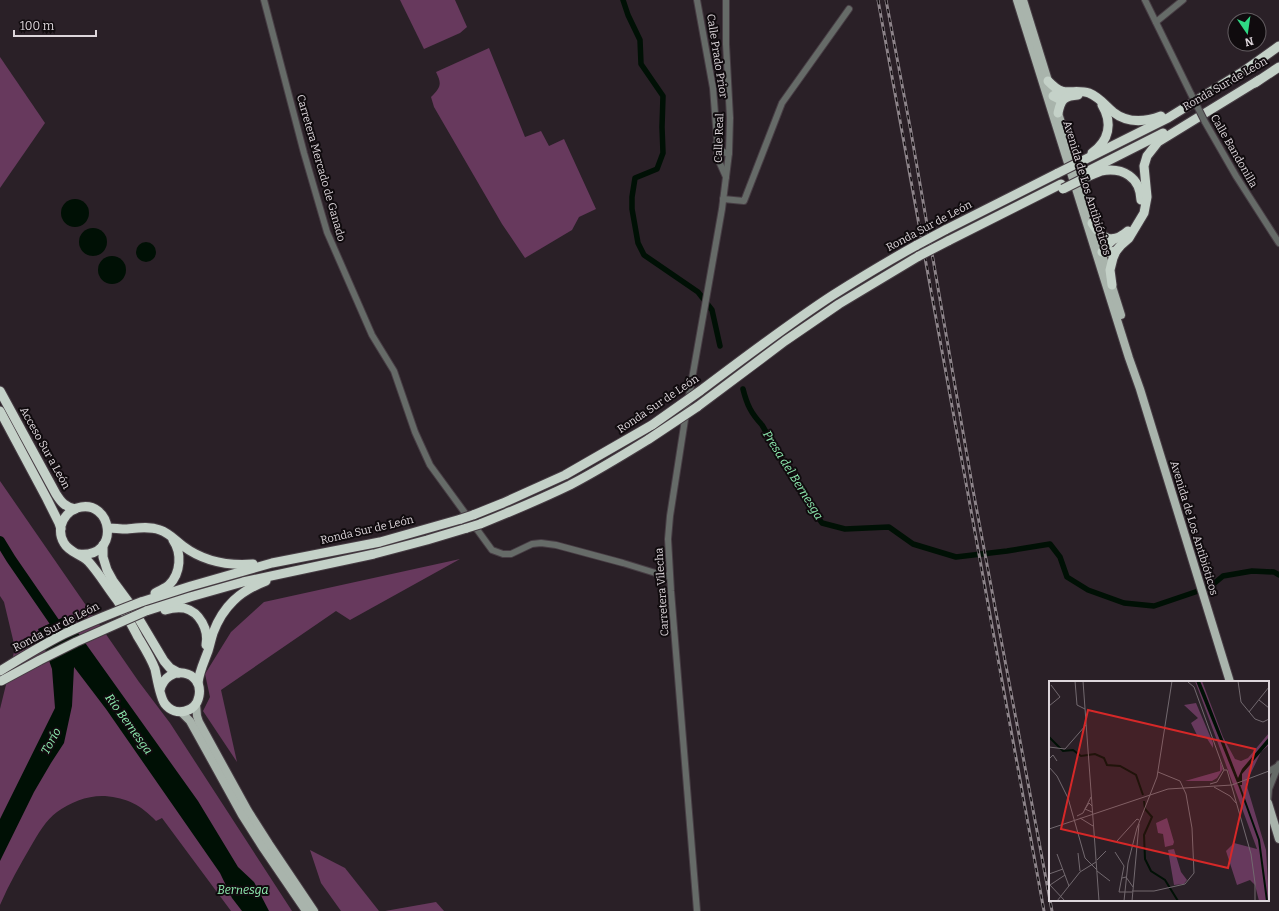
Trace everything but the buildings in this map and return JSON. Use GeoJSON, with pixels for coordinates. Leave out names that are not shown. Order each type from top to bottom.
{"type":"FeatureCollection","features":[{"type":"Feature","properties":{"kind":"highway","name":"Ronda Sur de León"},"geometry":{"type":"LineString","coordinates":[[0,671],[64,634],[141,602],[272,563],[380,542],[462,519],[503,503],[566,475],[652,425],[774,336],[872,271],[945,230],[1168,118],[1244,71],[1279,46]]}},
{"type":"Feature","properties":{"kind":"highway","name":"Ronda Sur de León"},"geometry":{"type":"LineString","coordinates":[[1,682],[70,645],[123,622],[190,597],[243,582],[374,554],[468,528],[508,513],[570,484],[610,463],[649,439],[697,407],[839,304],[879,279],[948,241],[1052,189],[1085,175],[1259,80],[1279,67]]}},
{"type":"Feature","properties":{"kind":"highway"},"geometry":{"type":"LineString","coordinates":[[1112,285],[1110,270],[1116,251],[1129,238],[1144,213],[1147,197],[1144,166],[1147,156],[1158,142],[1259,80]]}},
{"type":"Feature","properties":{"kind":"highway"},"geometry":{"type":"LineString","coordinates":[[1048,81],[1063,95],[1091,97],[1102,104],[1107,113],[1109,124],[1106,138],[1097,150],[1080,162]]}},
{"type":"Feature","properties":{"kind":"highway"},"geometry":{"type":"LineString","coordinates":[[1053,96],[1059,99],[1063,95],[1087,92],[1096,96],[1122,118],[1133,121],[1152,120],[1186,107]]}},
{"type":"Feature","properties":{"kind":"highway"},"geometry":{"type":"LineString","coordinates":[[1058,113],[1063,95]]}},
{"type":"Feature","properties":{"kind":"highway"},"geometry":{"type":"LineString","coordinates":[[1085,175],[1112,170],[1124,172],[1133,179],[1140,188],[1141,207],[1128,232],[1121,238],[1114,239],[1105,237],[1098,232],[1092,223]]}},
{"type":"Feature","properties":{"kind":"highway"},"geometry":{"type":"LineString","coordinates":[[1102,252],[1104,248],[1114,239]]}},
{"type":"Feature","properties":{"kind":"highway"},"geometry":{"type":"LineString","coordinates":[[1102,252],[1116,251]]}},
{"type":"Feature","properties":{"kind":"highway","name":"Acceso Sur a León"},"geometry":{"type":"LineString","coordinates":[[0,391],[56,494],[65,506],[75,509]]}},
{"type":"Feature","properties":{"kind":"highway","name":"Acceso Sur a León"},"geometry":{"type":"LineString","coordinates":[[0,411],[61,529]]}},
{"type":"Feature","properties":{"kind":"highway"},"geometry":{"type":"LineString","coordinates":[[198,683],[195,679],[170,668],[164,661],[130,604],[110,576],[104,565],[103,557],[108,528],[106,521],[92,508],[84,507],[75,509],[65,517],[62,523],[61,536],[63,542],[67,548],[79,554],[93,568],[126,615],[150,657],[161,697],[168,708],[174,711],[181,712],[192,709],[196,704],[200,694],[198,683],[200,670],[216,625],[225,609],[243,592],[270,580],[347,564],[374,554]]}},
{"type":"Feature","properties":{"kind":"highway"},"geometry":{"type":"LineString","coordinates":[[108,528],[125,529],[144,527],[160,530],[170,535],[183,546],[204,559],[234,565],[272,563]]}},
{"type":"Feature","properties":{"kind":"highway"},"geometry":{"type":"LineString","coordinates":[[79,554],[92,554],[98,550],[112,534],[125,529]]}},
{"type":"Feature","properties":{"kind":"highway"},"geometry":{"type":"LineString","coordinates":[[141,602],[170,584],[179,568],[178,548],[170,535]]}},
{"type":"Feature","properties":{"kind":"highway"},"geometry":{"type":"LineString","coordinates":[[147,613],[173,608],[184,608],[196,614],[202,622],[207,636],[205,649],[198,664],[191,672],[174,674],[165,680],[160,690]]}},
{"type":"Feature","properties":{"kind":"main road","name":"Avenida de Los Antibióticos"},"geometry":{"type":"LineString","coordinates":[[1017,0],[1113,308],[1138,381]]}},
{"type":"Feature","properties":{"kind":"main road","name":"Avenida de Los Antibióticos"},"geometry":{"type":"LineString","coordinates":[[1023,0],[1102,252],[1138,381],[1230,681]]}},
{"type":"Feature","properties":{"kind":"main road"},"geometry":{"type":"LineString","coordinates":[[1022,16],[1028,29],[1048,88],[1053,96],[1053,104],[1068,157],[1071,175]]}},
{"type":"Feature","properties":{"kind":"main road"},"geometry":{"type":"LineString","coordinates":[[1079,200],[1087,216],[1098,249],[1102,252],[1101,260],[1110,291],[1113,308]]}},
{"type":"Feature","properties":{"kind":"main road"},"geometry":{"type":"LineString","coordinates":[[196,704],[199,722],[235,788],[269,844],[314,911]]}},
{"type":"Feature","properties":{"kind":"main road"},"geometry":{"type":"LineString","coordinates":[[181,712],[190,721],[242,815],[306,911]]}},
{"type":"Feature","properties":{"kind":"main road"},"geometry":{"type":"LineString","coordinates":[[1269,806],[1279,838]]}},
{"type":"Feature","properties":{"kind":"street","name":"Carretera Mercado de Ganado"},"geometry":{"type":"LineString","coordinates":[[264,0],[304,153],[327,232],[372,335],[394,371],[415,432],[430,465],[492,550],[503,554],[511,554],[532,544],[542,543],[556,545],[658,574],[670,576]]}},
{"type":"Feature","properties":{"kind":"street","name":"Calle Prado Prior"},"geometry":{"type":"LineString","coordinates":[[697,0],[714,88],[718,159],[726,177]]}},
{"type":"Feature","properties":{"kind":"street","name":"Calle Real"},"geometry":{"type":"LineString","coordinates":[[710,275],[729,153],[730,118],[726,44],[726,0]]}},
{"type":"Feature","properties":{"kind":"street","name":"Calle Bandonilla"},"geometry":{"type":"LineString","coordinates":[[1145,0],[1205,122],[1236,176],[1279,243]]}},
{"type":"Feature","properties":{"kind":"street"},"geometry":{"type":"LineString","coordinates":[[1156,22],[1182,0]]}},
{"type":"Feature","properties":{"kind":"street"},"geometry":{"type":"LineString","coordinates":[[723,198],[744,201],[782,103],[849,9]]}},
{"type":"Feature","properties":{"kind":"street"},"geometry":{"type":"LineString","coordinates":[[717,138],[720,149],[726,153],[729,153]]}},
{"type":"Feature","properties":{"kind":"street"},"geometry":{"type":"LineString","coordinates":[[718,159],[728,162]]}},
{"type":"Feature","properties":{"kind":"street","name":"Carretera Vilecha"},"geometry":{"type":"LineString","coordinates":[[697,911],[668,539],[670,516],[710,275]]}},
{"type":"Feature","properties":{"kind":"street"},"geometry":{"type":"LineString","coordinates":[[1269,771],[1279,765]]}},
{"type":"Feature","properties":{"kind":"street"},"geometry":{"type":"LineString","coordinates":[[1269,789],[1279,765]]}},
{"type":"Feature","properties":{"kind":"shaded area"},"geometry":{"type":"Polygon","coordinates":[[[400,0],[455,0],[467,27],[460,33],[424,49],[400,0]]]}},
{"type":"Feature","properties":{"kind":"shaded area"},"geometry":{"type":"Polygon","coordinates":[[[489,48],[525,137],[541,131],[549,146],[564,139],[596,209],[579,217],[572,230],[525,258],[502,224],[434,107],[431,97],[440,85],[436,72],[489,48]]]}},
{"type":"Feature","properties":{"kind":"shaded area"},"geometry":{"type":"Polygon","coordinates":[[[0,57],[45,123],[0,188],[0,57]]]}},
{"type":"Feature","properties":{"kind":"shaded area"},"geometry":{"type":"Polygon","coordinates":[[[0,481],[139,682],[170,723],[292,911],[231,911],[162,818],[156,821],[133,803],[120,798],[105,796],[86,798],[74,802],[62,808],[49,819],[39,832],[27,853],[0,905],[0,709],[15,648],[4,602],[0,596],[0,481]]]}},
{"type":"Feature","properties":{"kind":"shaded area"},"geometry":{"type":"Polygon","coordinates":[[[460,559],[350,620],[336,611],[221,690],[237,762],[203,711],[210,697],[205,674],[231,632],[264,602],[460,559]]]}},
{"type":"Feature","properties":{"kind":"shaded area"},"geometry":{"type":"Polygon","coordinates":[[[310,850],[345,868],[379,911],[341,911],[321,883],[310,850]]]}},
{"type":"Feature","properties":{"kind":"shaded area"},"geometry":{"type":"Polygon","coordinates":[[[436,902],[444,911],[385,911],[436,902]]]}},
{"type":"Feature","properties":{"kind":"water"},"geometry":{"type":"Polygon","coordinates":[[[75,199],[85,203],[89,213],[85,223],[75,227],[65,223],[61,213],[65,203],[75,199]]]}},
{"type":"Feature","properties":{"kind":"water"},"geometry":{"type":"Polygon","coordinates":[[[93,228],[103,232],[107,242],[103,252],[93,256],[83,252],[79,242],[83,232],[93,228]]]}},
{"type":"Feature","properties":{"kind":"water"},"geometry":{"type":"Polygon","coordinates":[[[146,242],[153,245],[156,252],[153,259],[146,262],[139,259],[136,252],[139,245],[146,242]]]}},
{"type":"Feature","properties":{"kind":"water"},"geometry":{"type":"Polygon","coordinates":[[[112,256],[122,260],[126,270],[122,280],[112,284],[102,280],[98,270],[102,260],[112,256]]]}},
{"type":"Feature","properties":{"kind":"water","name":"Bernesga"},"geometry":{"type":"Polygon","coordinates":[[[66,616],[198,801],[238,867],[254,882],[269,911],[242,911],[232,898],[220,873],[106,709],[74,667],[72,706],[64,743],[34,792],[0,861],[0,819],[55,708],[52,669],[38,629],[66,616]]]}},
{"type":"Feature","properties":{"kind":"waterway","name":"Presa del Bernesga"},"geometry":{"type":"LineString","coordinates":[[623,0],[628,15],[640,40],[641,64],[663,96],[663,153],[657,169],[635,178],[632,209],[638,243],[644,255],[698,292],[712,310],[720,346]]}},
{"type":"Feature","properties":{"kind":"waterway","name":"Presa del Bernesga"},"geometry":{"type":"LineString","coordinates":[[743,389],[752,413],[762,425],[805,499],[822,523],[845,529],[889,527],[913,544],[956,557],[1050,544],[1060,557],[1067,577],[1088,590],[1124,603],[1154,606],[1210,587],[1223,576],[1252,571],[1274,572],[1279,575]]}},
{"type":"Feature","properties":{"kind":"waterway","name":"Río Bernesga"},"geometry":{"type":"LineString","coordinates":[[0,541],[62,633]]}},
{"type":"Feature","properties":{"kind":"railway"},"geometry":{"type":"LineString","coordinates":[[878,0],[1044,911]]}},
{"type":"Feature","properties":{"kind":"railway"},"geometry":{"type":"LineString","coordinates":[[886,0],[911,132],[973,490],[1049,895]]}},
{"type":"Feature","properties":{"kind":"railway"},"geometry":{"type":"LineString","coordinates":[[1050,901],[1052,911]]}},
{"type":"Feature","properties":{"kind":"water label","name":"Torío"},"geometry":{"type":"Point","coordinates":[51,741]}}]}
